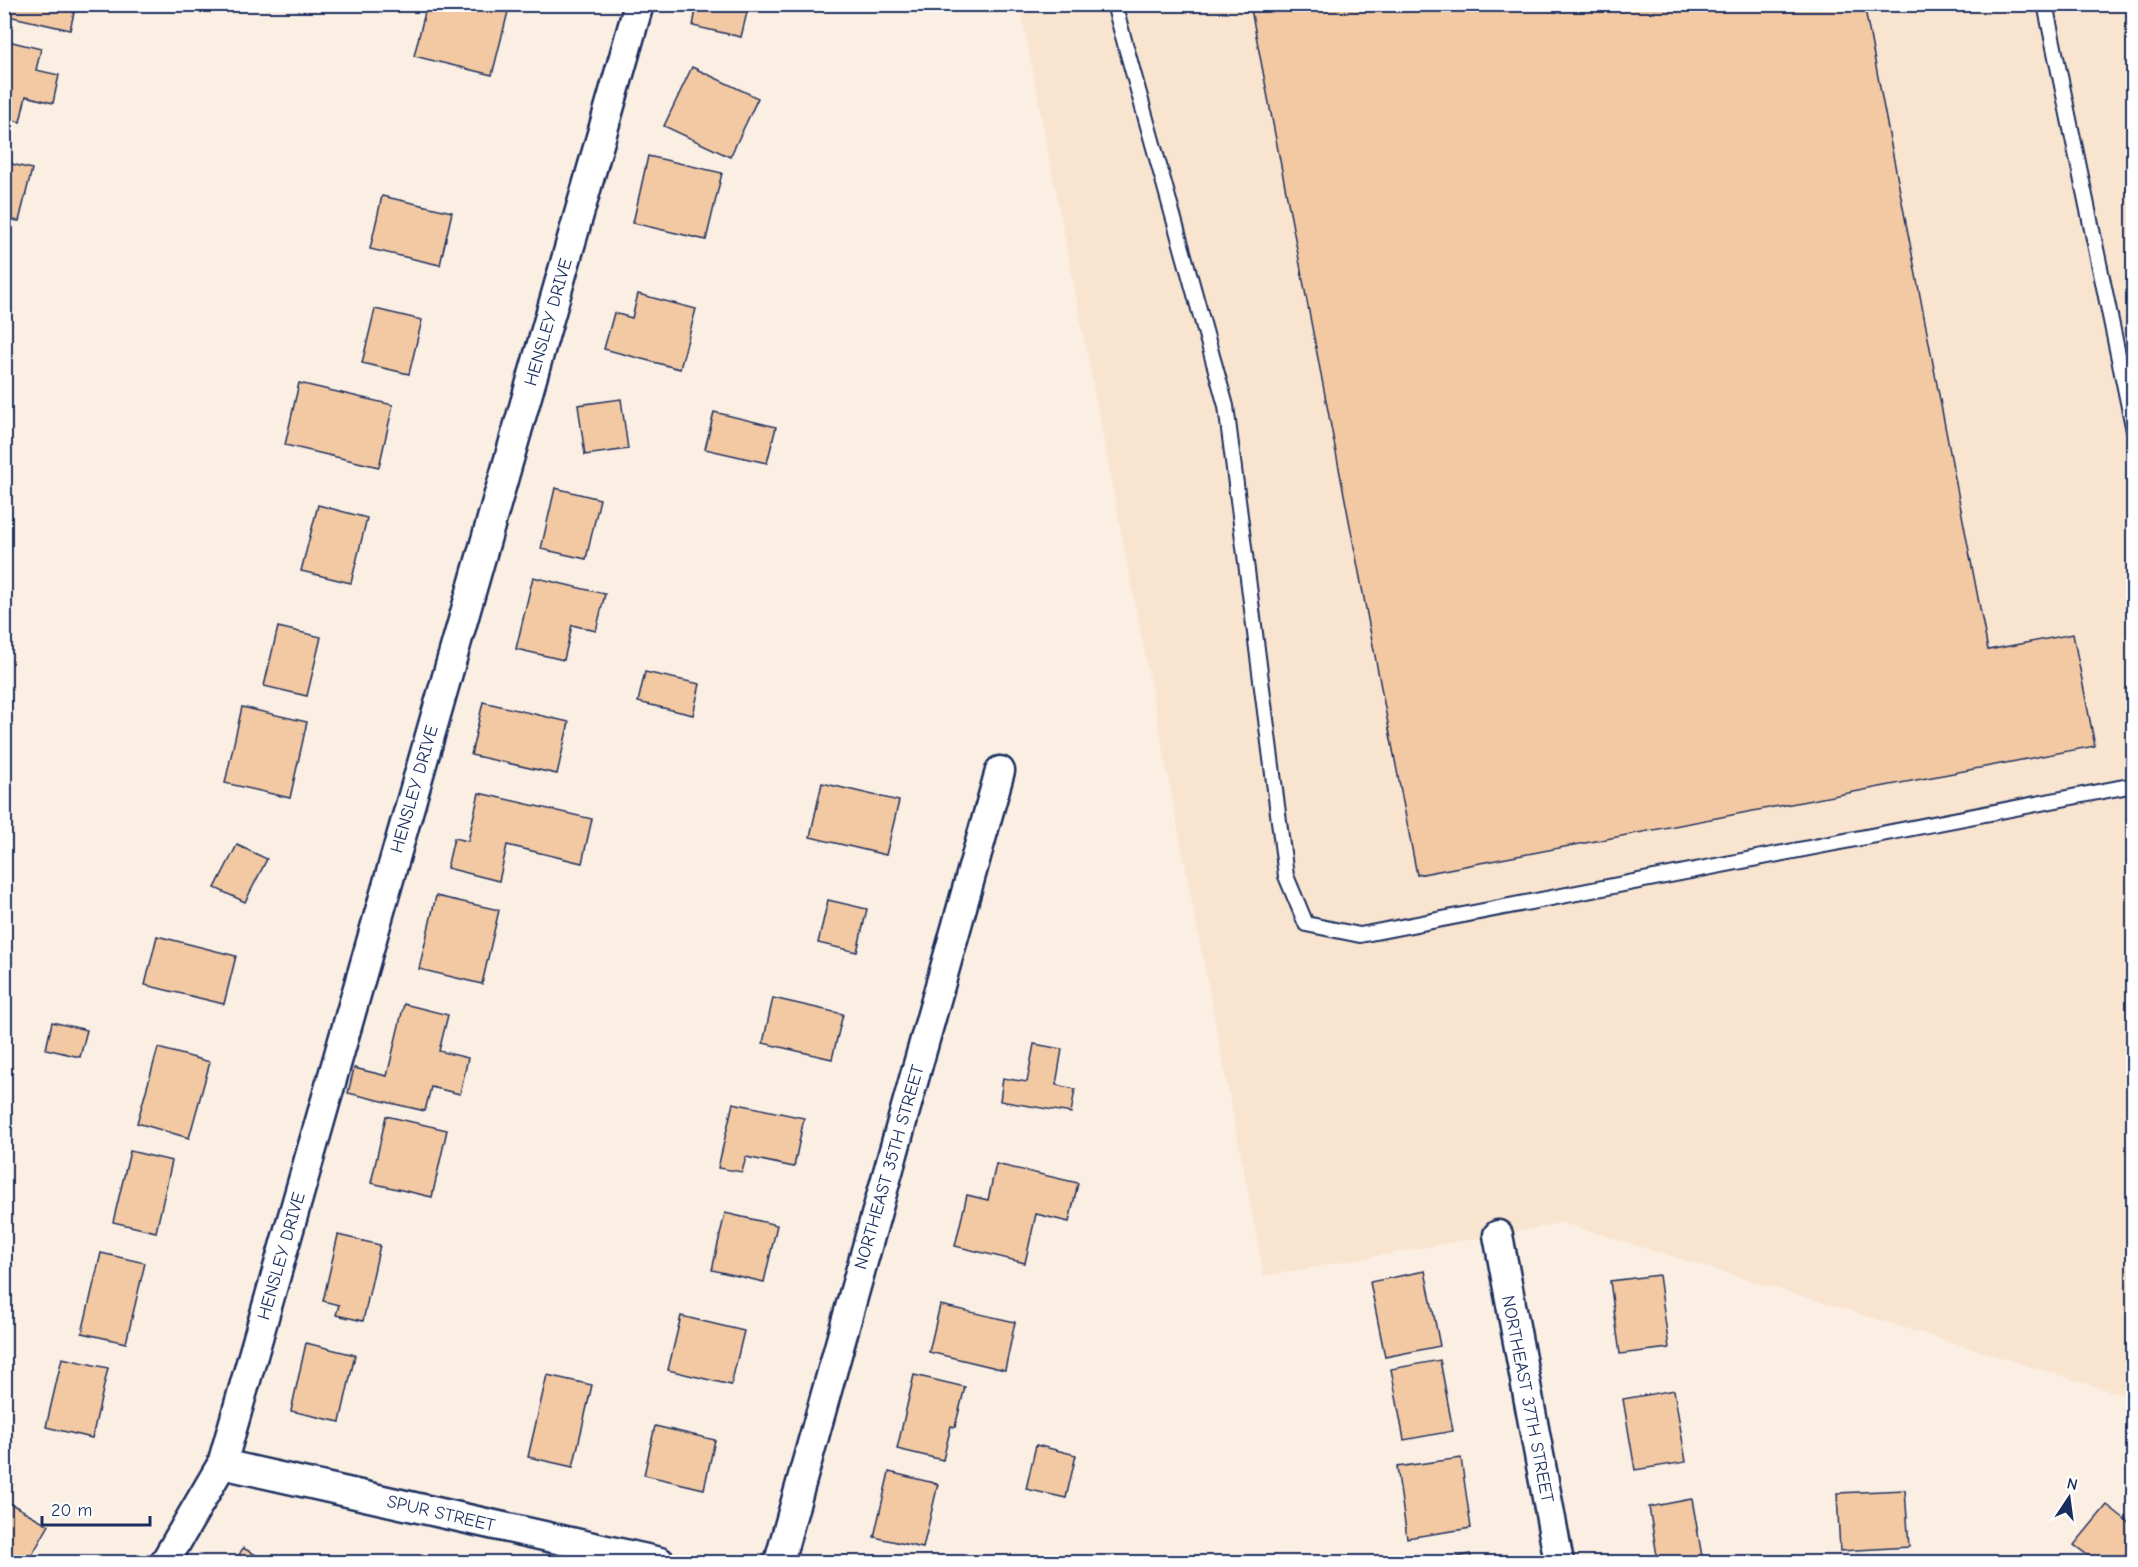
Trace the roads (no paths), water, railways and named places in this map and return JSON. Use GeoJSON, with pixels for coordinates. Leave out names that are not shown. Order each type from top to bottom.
{"type":"FeatureCollection","features":[{"type":"Feature","properties":{"kind":"street","name":"HENSLEY DRIVE"},"geometry":{"type":"LineString","coordinates":[[165,1563],[222,1464],[639,4]]}},
{"type":"Feature","properties":{"kind":"street","name":"NORTHEAST 35TH STREET"},"geometry":{"type":"LineString","coordinates":[[779,1563],[1000,771]]}},
{"type":"Feature","properties":{"kind":"street","name":"NORTHEAST 37TH STREET"},"geometry":{"type":"LineString","coordinates":[[1498,1235],[1559,1563]]}},
{"type":"Feature","properties":{"kind":"street","name":"SPUR STREET"},"geometry":{"type":"LineString","coordinates":[[222,1464],[660,1563]]}},
{"type":"Feature","properties":{"kind":"lane"},"geometry":{"type":"LineString","coordinates":[[1114,4],[1226,406],[1286,876],[1306,924],[1360,935],[2133,785]]}},
{"type":"Feature","properties":{"kind":"lane"},"geometry":{"type":"LineString","coordinates":[[2044,4],[2133,431]]}}]}
